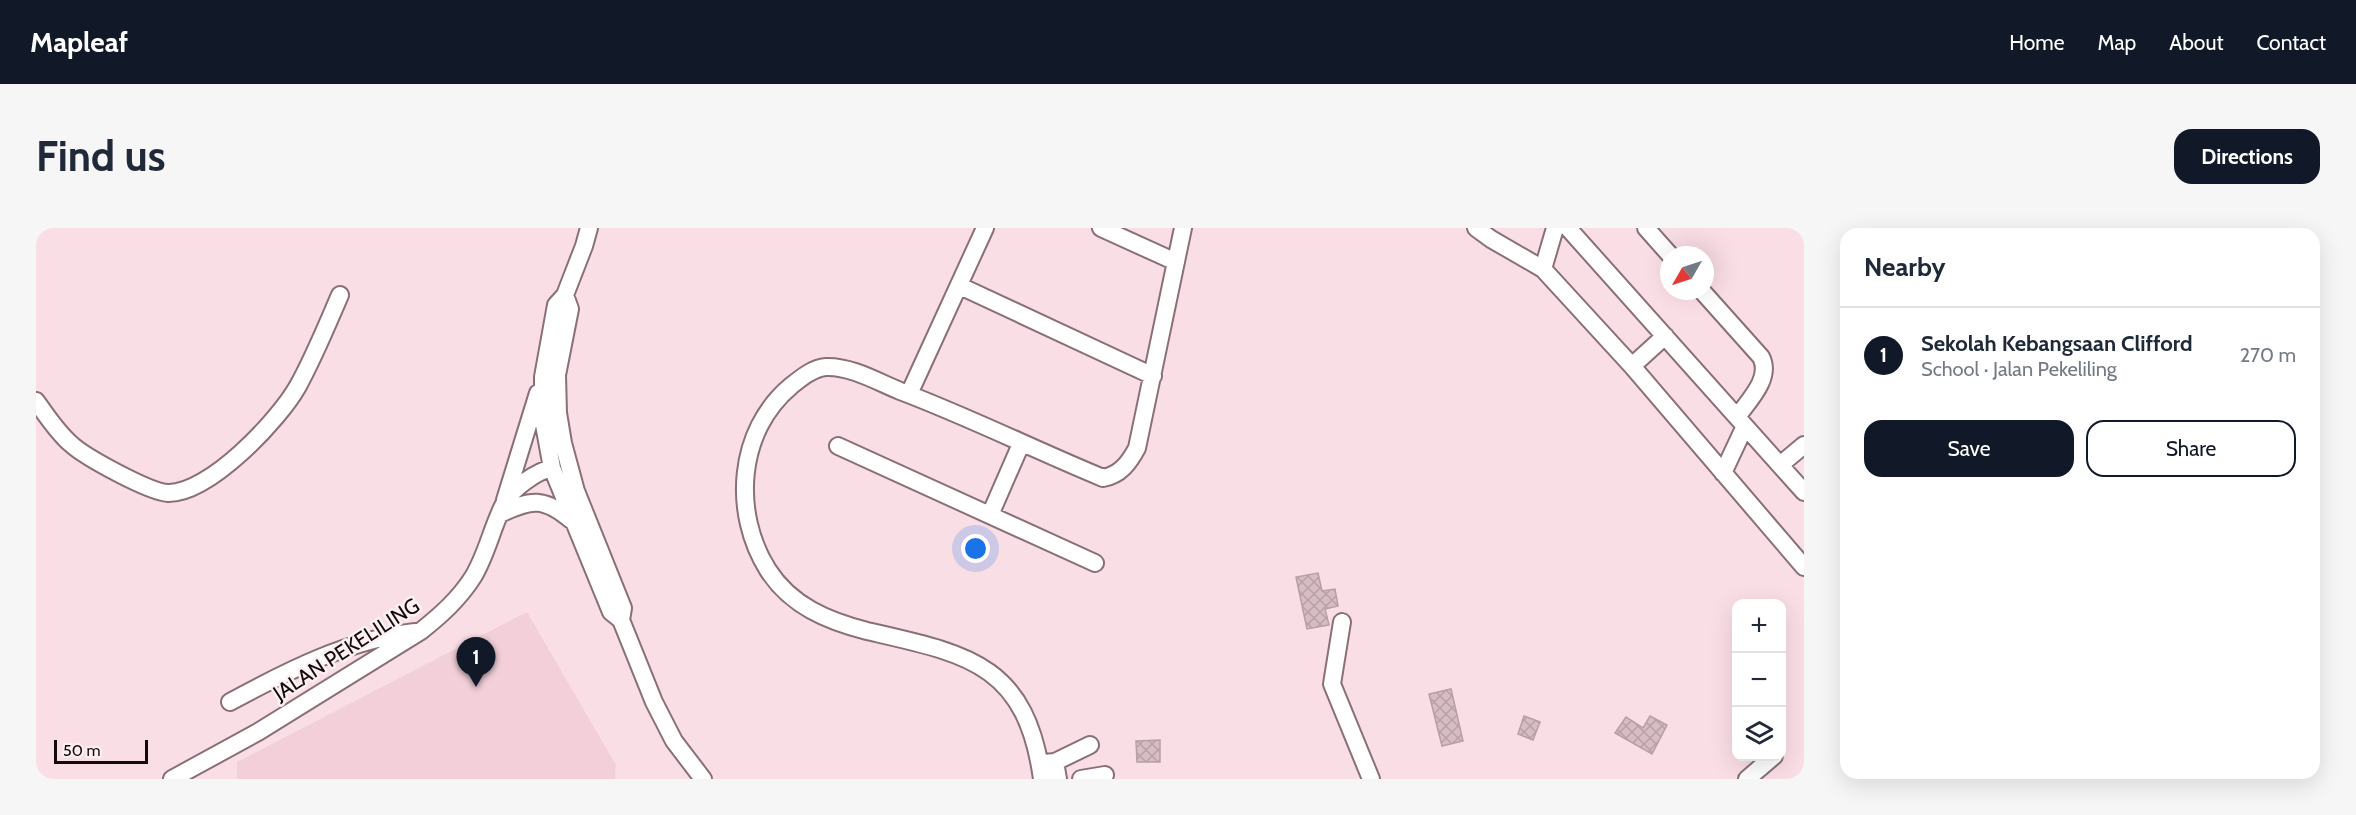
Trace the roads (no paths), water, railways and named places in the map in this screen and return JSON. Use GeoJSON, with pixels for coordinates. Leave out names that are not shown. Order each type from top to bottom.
{"type":"FeatureCollection","features":[{"type":"Feature","properties":{"kind":"street"},"geometry":{"type":"LineString","coordinates":[[572,520],[554,506],[533,502],[502,508],[543,377],[556,305],[565,295],[589,228]]}},
{"type":"Feature","properties":{"kind":"street"},"geometry":{"type":"LineString","coordinates":[[909,394],[986,228]]}},
{"type":"Feature","properties":{"kind":"street"},"geometry":{"type":"LineString","coordinates":[[1101,228],[1176,262]]}},
{"type":"Feature","properties":{"kind":"street"},"geometry":{"type":"LineString","coordinates":[[1058,779],[1046,768],[1023,711],[1014,694],[1000,679],[985,669],[939,648],[838,624],[817,615],[784,589],[769,572],[757,549],[748,520],[744,490],[748,459],[754,435],[766,411],[780,396],[814,369],[825,367],[840,368],[909,394],[1103,478],[1113,476],[1130,462],[1137,448],[1154,376],[1183,228]]}},
{"type":"Feature","properties":{"kind":"street"},"geometry":{"type":"LineString","coordinates":[[1476,228],[1492,233],[1543,269],[1632,366],[1804,565]]}},
{"type":"Feature","properties":{"kind":"street"},"geometry":{"type":"LineString","coordinates":[[1543,269],[1555,228]]}},
{"type":"Feature","properties":{"kind":"street"},"geometry":{"type":"LineString","coordinates":[[1568,228],[1804,492]]}},
{"type":"Feature","properties":{"kind":"street"},"geometry":{"type":"LineString","coordinates":[[1646,228],[1662,246]]}},
{"type":"Feature","properties":{"kind":"street"},"geometry":{"type":"LineString","coordinates":[[960,286],[1154,376]]}},
{"type":"Feature","properties":{"kind":"street"},"geometry":{"type":"LineString","coordinates":[[36,401],[62,435],[80,451],[146,487],[169,493],[185,490],[217,474],[268,426],[283,408],[320,343],[340,295]]}},
{"type":"Feature","properties":{"kind":"street"},"geometry":{"type":"LineString","coordinates":[[565,295],[570,309],[557,375],[558,413],[563,443],[576,491],[623,608],[621,620]]}},
{"type":"Feature","properties":{"kind":"street"},"geometry":{"type":"LineString","coordinates":[[1710,300],[1761,357],[1766,366],[1764,378],[1742,422],[1723,473]]}},
{"type":"Feature","properties":{"kind":"street"},"geometry":{"type":"LineString","coordinates":[[1632,366],[1665,336]]}},
{"type":"Feature","properties":{"kind":"street"},"geometry":{"type":"LineString","coordinates":[[543,377],[543,419],[552,468],[572,520],[611,612],[621,620],[654,702],[674,741],[703,779]]}},
{"type":"Feature","properties":{"kind":"street"},"geometry":{"type":"LineString","coordinates":[[552,468],[563,443]]}},
{"type":"Feature","properties":{"kind":"street"},"geometry":{"type":"LineString","coordinates":[[990,515],[1022,444]]}},
{"type":"Feature","properties":{"kind":"street"},"geometry":{"type":"LineString","coordinates":[[1780,465],[1804,445]]}},
{"type":"Feature","properties":{"kind":"street"},"geometry":{"type":"LineString","coordinates":[[838,446],[1095,562]]}},
{"type":"Feature","properties":{"kind":"street"},"geometry":{"type":"LineString","coordinates":[[552,468],[576,491]]}},
{"type":"Feature","properties":{"kind":"street","name":"JALAN PEKELILING"},"geometry":{"type":"LineString","coordinates":[[172,779],[258,732],[422,631],[460,596],[473,576],[502,508],[535,475],[552,468]]}},
{"type":"Feature","properties":{"kind":"street"},"geometry":{"type":"LineString","coordinates":[[1342,622],[1332,684],[1371,779]]}},
{"type":"Feature","properties":{"kind":"street"},"geometry":{"type":"LineString","coordinates":[[230,702],[285,672],[322,657],[395,634],[422,631]]}},
{"type":"Feature","properties":{"kind":"street"},"geometry":{"type":"LineString","coordinates":[[1046,768],[1090,745]]}},
{"type":"Feature","properties":{"kind":"street"},"geometry":{"type":"LineString","coordinates":[[1747,779],[1768,761]]}},
{"type":"Feature","properties":{"kind":"street"},"geometry":{"type":"LineString","coordinates":[[1081,779],[1105,775]]}},
{"type":"Feature","properties":{"kind":"place","name":"Sekolah Kebangsaan Clifford"},"geometry":{"type":"Point","coordinates":[476,687]}}]}
